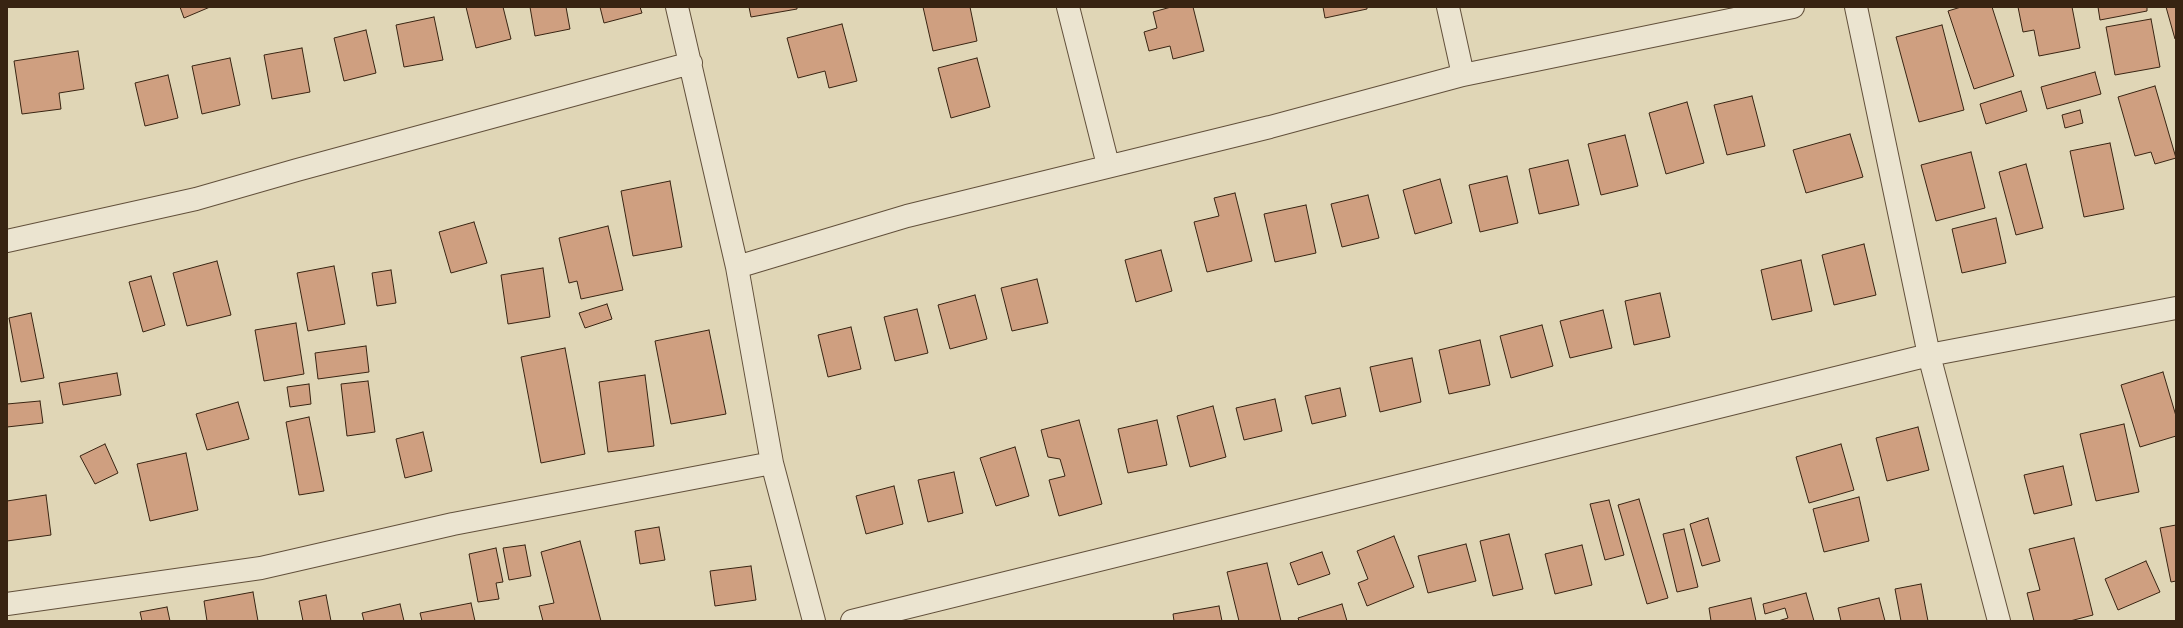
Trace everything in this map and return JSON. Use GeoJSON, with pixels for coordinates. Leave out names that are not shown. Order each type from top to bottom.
{"type":"FeatureCollection","features":[{"type":"Feature","properties":{"kind":"street"},"geometry":{"type":"LineString","coordinates":[[677,7],[737,267],[772,463],[814,621]]}},
{"type":"Feature","properties":{"kind":"street"},"geometry":{"type":"LineString","coordinates":[[1068,7],[1108,165]]}},
{"type":"Feature","properties":{"kind":"street"},"geometry":{"type":"LineString","coordinates":[[1448,7],[1463,75]]}},
{"type":"Feature","properties":{"kind":"street"},"geometry":{"type":"LineString","coordinates":[[737,267],[907,216],[1108,165],[1270,127],[1463,75],[1793,7]]}},
{"type":"Feature","properties":{"kind":"street"},"geometry":{"type":"LineString","coordinates":[[1856,7],[1929,355],[1999,621]]}},
{"type":"Feature","properties":{"kind":"street"},"geometry":{"type":"LineString","coordinates":[[7,241],[196,200],[297,170],[691,63]]}},
{"type":"Feature","properties":{"kind":"street"},"geometry":{"type":"LineString","coordinates":[[852,621],[1929,355],[2176,308]]}},
{"type":"Feature","properties":{"kind":"street"},"geometry":{"type":"LineString","coordinates":[[7,604],[261,568],[453,524],[772,463]]}},
{"type":"Feature","properties":{"kind":"building"},"geometry":{"type":"Polygon","coordinates":[[[180,7],[210,7],[184,18],[180,7]]]}},
{"type":"Feature","properties":{"kind":"building"},"geometry":{"type":"Polygon","coordinates":[[[466,7],[503,7],[511,39],[476,48],[466,7]]]}},
{"type":"Feature","properties":{"kind":"building"},"geometry":{"type":"Polygon","coordinates":[[[530,7],[566,7],[570,29],[535,36],[530,7]]]}},
{"type":"Feature","properties":{"kind":"building"},"geometry":{"type":"Polygon","coordinates":[[[600,7],[640,7],[642,13],[604,23],[600,7]]]}},
{"type":"Feature","properties":{"kind":"building"},"geometry":{"type":"Polygon","coordinates":[[[749,7],[797,7],[797,9],[751,17],[749,7]]]}},
{"type":"Feature","properties":{"kind":"building"},"geometry":{"type":"Polygon","coordinates":[[[923,7],[970,7],[977,41],[933,51],[923,7]]]}},
{"type":"Feature","properties":{"kind":"building"},"geometry":{"type":"Polygon","coordinates":[[[1171,7],[1193,7],[1204,51],[1173,59],[1170,46],[1149,51],[1144,32],[1157,28],[1153,12],[1171,7]]]}},
{"type":"Feature","properties":{"kind":"building"},"geometry":{"type":"Polygon","coordinates":[[[1323,7],[1367,7],[1367,9],[1325,18],[1323,7]]]}},
{"type":"Feature","properties":{"kind":"building"},"geometry":{"type":"Polygon","coordinates":[[[1961,7],[1992,7],[2014,76],[1974,89],[1948,11],[1961,7]]]}},
{"type":"Feature","properties":{"kind":"building"},"geometry":{"type":"Polygon","coordinates":[[[2018,7],[2072,7],[2080,48],[2039,56],[2034,30],[2023,32],[2018,7]]]}},
{"type":"Feature","properties":{"kind":"building"},"geometry":{"type":"Polygon","coordinates":[[[2098,7],[2147,7],[2147,11],[2100,20],[2098,7]]]}},
{"type":"Feature","properties":{"kind":"building"},"geometry":{"type":"Polygon","coordinates":[[[2166,7],[2176,7],[2176,39],[2175,39],[2166,7]]]}},
{"type":"Feature","properties":{"kind":"building"},"geometry":{"type":"Polygon","coordinates":[[[434,17],[443,60],[404,67],[396,25],[434,17]]]}},
{"type":"Feature","properties":{"kind":"building"},"geometry":{"type":"Polygon","coordinates":[[[2151,19],[2160,67],[2115,75],[2106,27],[2151,19]]]}},
{"type":"Feature","properties":{"kind":"building"},"geometry":{"type":"Polygon","coordinates":[[[842,24],[857,81],[829,88],[825,71],[798,78],[787,38],[842,24]]]}},
{"type":"Feature","properties":{"kind":"building"},"geometry":{"type":"Polygon","coordinates":[[[1942,25],[1964,110],[1919,122],[1896,37],[1942,25]]]}},
{"type":"Feature","properties":{"kind":"building"},"geometry":{"type":"Polygon","coordinates":[[[366,30],[376,73],[344,81],[334,38],[366,30]]]}},
{"type":"Feature","properties":{"kind":"building"},"geometry":{"type":"Polygon","coordinates":[[[302,48],[310,92],[272,99],[264,55],[302,48]]]}},
{"type":"Feature","properties":{"kind":"building"},"geometry":{"type":"Polygon","coordinates":[[[78,51],[84,89],[59,93],[61,109],[22,114],[14,61],[78,51]]]}},
{"type":"Feature","properties":{"kind":"building"},"geometry":{"type":"Polygon","coordinates":[[[230,58],[240,105],[202,114],[192,66],[230,58]]]}},
{"type":"Feature","properties":{"kind":"building"},"geometry":{"type":"Polygon","coordinates":[[[977,58],[990,107],[951,118],[938,68],[977,58]]]}},
{"type":"Feature","properties":{"kind":"building"},"geometry":{"type":"Polygon","coordinates":[[[2095,72],[2101,94],[2047,109],[2041,87],[2095,72]]]}},
{"type":"Feature","properties":{"kind":"building"},"geometry":{"type":"Polygon","coordinates":[[[168,75],[178,118],[145,126],[135,83],[168,75]]]}},
{"type":"Feature","properties":{"kind":"building"},"geometry":{"type":"Polygon","coordinates":[[[2155,86],[2176,158],[2155,164],[2151,152],[2135,156],[2118,97],[2155,86]]]}},
{"type":"Feature","properties":{"kind":"building"},"geometry":{"type":"Polygon","coordinates":[[[2021,91],[2027,111],[1986,124],[1980,104],[2021,91]]]}},
{"type":"Feature","properties":{"kind":"building"},"geometry":{"type":"Polygon","coordinates":[[[1752,96],[1765,146],[1727,155],[1714,105],[1752,96]]]}},
{"type":"Feature","properties":{"kind":"building"},"geometry":{"type":"Polygon","coordinates":[[[1687,102],[1704,163],[1666,174],[1649,113],[1687,102]]]}},
{"type":"Feature","properties":{"kind":"building"},"geometry":{"type":"Polygon","coordinates":[[[2080,110],[2083,123],[2065,128],[2062,115],[2080,110]]]}},
{"type":"Feature","properties":{"kind":"building"},"geometry":{"type":"Polygon","coordinates":[[[1850,134],[1863,177],[1806,193],[1793,150],[1850,134]]]}},
{"type":"Feature","properties":{"kind":"building"},"geometry":{"type":"Polygon","coordinates":[[[1625,135],[1638,186],[1601,195],[1588,144],[1625,135]]]}},
{"type":"Feature","properties":{"kind":"building"},"geometry":{"type":"Polygon","coordinates":[[[2110,143],[2124,209],[2084,217],[2070,151],[2110,143]]]}},
{"type":"Feature","properties":{"kind":"building"},"geometry":{"type":"Polygon","coordinates":[[[1971,152],[1985,208],[1936,221],[1921,165],[1971,152]]]}},
{"type":"Feature","properties":{"kind":"building"},"geometry":{"type":"Polygon","coordinates":[[[1568,160],[1579,205],[1539,214],[1529,169],[1568,160]]]}},
{"type":"Feature","properties":{"kind":"building"},"geometry":{"type":"Polygon","coordinates":[[[2026,164],[2043,228],[2016,235],[1999,172],[2026,164]]]}},
{"type":"Feature","properties":{"kind":"building"},"geometry":{"type":"Polygon","coordinates":[[[1507,176],[1518,223],[1480,232],[1469,185],[1507,176]]]}},
{"type":"Feature","properties":{"kind":"building"},"geometry":{"type":"Polygon","coordinates":[[[1440,179],[1452,223],[1415,234],[1403,190],[1440,179]]]}},
{"type":"Feature","properties":{"kind":"building"},"geometry":{"type":"Polygon","coordinates":[[[670,181],[682,247],[633,256],[621,191],[670,181]]]}},
{"type":"Feature","properties":{"kind":"building"},"geometry":{"type":"Polygon","coordinates":[[[1235,193],[1252,261],[1207,272],[1194,222],[1219,216],[1214,198],[1235,193]]]}},
{"type":"Feature","properties":{"kind":"building"},"geometry":{"type":"Polygon","coordinates":[[[1368,195],[1379,238],[1342,247],[1331,204],[1368,195]]]}},
{"type":"Feature","properties":{"kind":"building"},"geometry":{"type":"Polygon","coordinates":[[[1306,205],[1316,253],[1275,262],[1264,214],[1306,205]]]}},
{"type":"Feature","properties":{"kind":"building"},"geometry":{"type":"Polygon","coordinates":[[[1996,218],[2006,263],[1962,273],[1952,229],[1996,218]]]}},
{"type":"Feature","properties":{"kind":"building"},"geometry":{"type":"Polygon","coordinates":[[[474,222],[487,263],[451,273],[439,232],[474,222]]]}},
{"type":"Feature","properties":{"kind":"building"},"geometry":{"type":"Polygon","coordinates":[[[608,226],[623,290],[581,299],[577,281],[569,283],[559,238],[608,226]]]}},
{"type":"Feature","properties":{"kind":"building"},"geometry":{"type":"Polygon","coordinates":[[[1864,244],[1876,295],[1834,305],[1822,255],[1864,244]]]}},
{"type":"Feature","properties":{"kind":"building"},"geometry":{"type":"Polygon","coordinates":[[[1161,250],[1172,291],[1136,302],[1125,260],[1161,250]]]}},
{"type":"Feature","properties":{"kind":"building"},"geometry":{"type":"Polygon","coordinates":[[[1801,260],[1812,311],[1772,320],[1761,270],[1801,260]]]}},
{"type":"Feature","properties":{"kind":"building"},"geometry":{"type":"Polygon","coordinates":[[[217,261],[231,315],[187,326],[173,273],[217,261]]]}},
{"type":"Feature","properties":{"kind":"building"},"geometry":{"type":"Polygon","coordinates":[[[334,266],[345,324],[308,331],[297,273],[334,266]]]}},
{"type":"Feature","properties":{"kind":"building"},"geometry":{"type":"Polygon","coordinates":[[[543,268],[550,317],[508,324],[501,275],[543,268]]]}},
{"type":"Feature","properties":{"kind":"building"},"geometry":{"type":"Polygon","coordinates":[[[391,270],[396,303],[377,306],[372,273],[391,270]]]}},
{"type":"Feature","properties":{"kind":"building"},"geometry":{"type":"Polygon","coordinates":[[[151,276],[165,325],[143,332],[129,282],[151,276]]]}},
{"type":"Feature","properties":{"kind":"building"},"geometry":{"type":"Polygon","coordinates":[[[1037,279],[1048,323],[1012,331],[1001,288],[1037,279]]]}},
{"type":"Feature","properties":{"kind":"building"},"geometry":{"type":"Polygon","coordinates":[[[1660,293],[1670,337],[1634,345],[1625,301],[1660,293]]]}},
{"type":"Feature","properties":{"kind":"building"},"geometry":{"type":"Polygon","coordinates":[[[975,295],[987,339],[950,349],[938,305],[975,295]]]}},
{"type":"Feature","properties":{"kind":"building"},"geometry":{"type":"Polygon","coordinates":[[[607,304],[612,319],[585,328],[579,313],[607,304]]]}},
{"type":"Feature","properties":{"kind":"building"},"geometry":{"type":"Polygon","coordinates":[[[917,309],[928,353],[895,361],[884,317],[917,309]]]}},
{"type":"Feature","properties":{"kind":"building"},"geometry":{"type":"Polygon","coordinates":[[[1603,310],[1612,348],[1570,358],[1560,321],[1603,310]]]}},
{"type":"Feature","properties":{"kind":"building"},"geometry":{"type":"Polygon","coordinates":[[[31,313],[44,378],[21,382],[9,318],[31,313]]]}},
{"type":"Feature","properties":{"kind":"building"},"geometry":{"type":"Polygon","coordinates":[[[296,323],[304,374],[264,381],[255,330],[296,323]]]}},
{"type":"Feature","properties":{"kind":"building"},"geometry":{"type":"Polygon","coordinates":[[[1542,325],[1553,366],[1511,378],[1500,336],[1542,325]]]}},
{"type":"Feature","properties":{"kind":"building"},"geometry":{"type":"Polygon","coordinates":[[[851,327],[861,369],[828,377],[818,335],[851,327]]]}},
{"type":"Feature","properties":{"kind":"building"},"geometry":{"type":"Polygon","coordinates":[[[709,330],[726,414],[671,424],[655,341],[709,330]]]}},
{"type":"Feature","properties":{"kind":"building"},"geometry":{"type":"Polygon","coordinates":[[[1480,340],[1490,385],[1449,394],[1439,350],[1480,340]]]}},
{"type":"Feature","properties":{"kind":"building"},"geometry":{"type":"Polygon","coordinates":[[[366,346],[369,372],[318,379],[315,353],[366,346]]]}},
{"type":"Feature","properties":{"kind":"building"},"geometry":{"type":"Polygon","coordinates":[[[565,348],[585,454],[541,463],[521,357],[565,348]]]}},
{"type":"Feature","properties":{"kind":"building"},"geometry":{"type":"Polygon","coordinates":[[[1412,358],[1421,402],[1380,412],[1370,367],[1412,358]]]}},
{"type":"Feature","properties":{"kind":"building"},"geometry":{"type":"Polygon","coordinates":[[[2163,372],[2176,416],[2176,436],[2140,447],[2121,385],[2163,372]]]}},
{"type":"Feature","properties":{"kind":"building"},"geometry":{"type":"Polygon","coordinates":[[[117,373],[121,395],[63,405],[59,383],[117,373]]]}},
{"type":"Feature","properties":{"kind":"building"},"geometry":{"type":"Polygon","coordinates":[[[645,375],[654,446],[608,452],[599,382],[645,375]]]}},
{"type":"Feature","properties":{"kind":"building"},"geometry":{"type":"Polygon","coordinates":[[[368,381],[375,432],[347,436],[341,384],[368,381]]]}},
{"type":"Feature","properties":{"kind":"building"},"geometry":{"type":"Polygon","coordinates":[[[309,384],[311,404],[290,407],[287,387],[309,384]]]}},
{"type":"Feature","properties":{"kind":"building"},"geometry":{"type":"Polygon","coordinates":[[[1340,388],[1346,416],[1312,424],[1305,396],[1340,388]]]}},
{"type":"Feature","properties":{"kind":"building"},"geometry":{"type":"Polygon","coordinates":[[[1275,399],[1282,431],[1244,440],[1236,408],[1275,399]]]}},
{"type":"Feature","properties":{"kind":"building"},"geometry":{"type":"Polygon","coordinates":[[[40,401],[43,423],[7,427],[7,404],[40,401]]]}},
{"type":"Feature","properties":{"kind":"building"},"geometry":{"type":"Polygon","coordinates":[[[238,402],[249,439],[207,450],[196,414],[238,402]]]}},
{"type":"Feature","properties":{"kind":"building"},"geometry":{"type":"Polygon","coordinates":[[[1213,406],[1226,457],[1190,467],[1177,416],[1213,406]]]}},
{"type":"Feature","properties":{"kind":"building"},"geometry":{"type":"Polygon","coordinates":[[[309,417],[324,491],[299,495],[286,422],[309,417]]]}},
{"type":"Feature","properties":{"kind":"building"},"geometry":{"type":"Polygon","coordinates":[[[1079,420],[1102,504],[1059,516],[1049,480],[1065,476],[1060,459],[1048,457],[1041,430],[1079,420]]]}},
{"type":"Feature","properties":{"kind":"building"},"geometry":{"type":"Polygon","coordinates":[[[1157,420],[1167,465],[1128,473],[1118,429],[1157,420]]]}},
{"type":"Feature","properties":{"kind":"building"},"geometry":{"type":"Polygon","coordinates":[[[2124,424],[2139,492],[2096,501],[2080,434],[2124,424]]]}},
{"type":"Feature","properties":{"kind":"building"},"geometry":{"type":"Polygon","coordinates":[[[1918,427],[1929,470],[1887,481],[1876,438],[1918,427]]]}},
{"type":"Feature","properties":{"kind":"building"},"geometry":{"type":"Polygon","coordinates":[[[423,432],[432,471],[405,478],[396,439],[423,432]]]}},
{"type":"Feature","properties":{"kind":"building"},"geometry":{"type":"Polygon","coordinates":[[[105,444],[118,473],[95,484],[80,456],[105,444]]]}},
{"type":"Feature","properties":{"kind":"building"},"geometry":{"type":"Polygon","coordinates":[[[1841,444],[1854,490],[1809,503],[1796,457],[1841,444]]]}},
{"type":"Feature","properties":{"kind":"building"},"geometry":{"type":"Polygon","coordinates":[[[1015,447],[1029,496],[996,506],[980,458],[1015,447]]]}},
{"type":"Feature","properties":{"kind":"building"},"geometry":{"type":"Polygon","coordinates":[[[186,453],[198,510],[150,521],[137,464],[186,453]]]}},
{"type":"Feature","properties":{"kind":"building"},"geometry":{"type":"Polygon","coordinates":[[[2063,466],[2072,505],[2034,514],[2024,475],[2063,466]]]}},
{"type":"Feature","properties":{"kind":"building"},"geometry":{"type":"Polygon","coordinates":[[[954,472],[963,513],[928,522],[918,480],[954,472]]]}},
{"type":"Feature","properties":{"kind":"building"},"geometry":{"type":"Polygon","coordinates":[[[894,486],[903,524],[866,534],[856,496],[894,486]]]}},
{"type":"Feature","properties":{"kind":"building"},"geometry":{"type":"Polygon","coordinates":[[[46,495],[51,535],[7,541],[7,501],[46,495]]]}},
{"type":"Feature","properties":{"kind":"building"},"geometry":{"type":"Polygon","coordinates":[[[1859,497],[1869,541],[1824,552],[1813,509],[1859,497]]]}},
{"type":"Feature","properties":{"kind":"building"},"geometry":{"type":"Polygon","coordinates":[[[1639,499],[1668,598],[1647,604],[1618,505],[1639,499]]]}},
{"type":"Feature","properties":{"kind":"building"},"geometry":{"type":"Polygon","coordinates":[[[1609,500],[1624,555],[1605,560],[1590,504],[1609,500]]]}},
{"type":"Feature","properties":{"kind":"building"},"geometry":{"type":"Polygon","coordinates":[[[1708,518],[1720,561],[1702,566],[1690,524],[1708,518]]]}},
{"type":"Feature","properties":{"kind":"building"},"geometry":{"type":"Polygon","coordinates":[[[2176,525],[2176,581],[2171,582],[2160,528],[2176,525]]]}},
{"type":"Feature","properties":{"kind":"building"},"geometry":{"type":"Polygon","coordinates":[[[659,527],[665,560],[640,564],[635,531],[659,527]]]}},
{"type":"Feature","properties":{"kind":"building"},"geometry":{"type":"Polygon","coordinates":[[[1684,529],[1698,587],[1677,592],[1663,534],[1684,529]]]}},
{"type":"Feature","properties":{"kind":"building"},"geometry":{"type":"Polygon","coordinates":[[[1509,534],[1523,589],[1493,596],[1480,541],[1509,534]]]}},
{"type":"Feature","properties":{"kind":"building"},"geometry":{"type":"Polygon","coordinates":[[[1394,536],[1414,587],[1367,606],[1358,583],[1368,579],[1357,551],[1394,536]]]}},
{"type":"Feature","properties":{"kind":"building"},"geometry":{"type":"Polygon","coordinates":[[[2074,538],[2093,615],[2070,621],[2034,621],[2027,593],[2040,590],[2029,549],[2074,538]]]}},
{"type":"Feature","properties":{"kind":"building"},"geometry":{"type":"Polygon","coordinates":[[[580,541],[601,621],[543,621],[539,606],[554,603],[541,552],[580,541]]]}},
{"type":"Feature","properties":{"kind":"building"},"geometry":{"type":"Polygon","coordinates":[[[1466,544],[1476,581],[1428,593],[1418,556],[1466,544]]]}},
{"type":"Feature","properties":{"kind":"building"},"geometry":{"type":"Polygon","coordinates":[[[525,545],[531,576],[509,580],[503,548],[525,545]]]}},
{"type":"Feature","properties":{"kind":"building"},"geometry":{"type":"Polygon","coordinates":[[[1582,545],[1592,585],[1555,594],[1545,554],[1582,545]]]}},
{"type":"Feature","properties":{"kind":"building"},"geometry":{"type":"Polygon","coordinates":[[[496,548],[503,582],[496,583],[499,599],[478,602],[469,554],[496,548]]]}},
{"type":"Feature","properties":{"kind":"building"},"geometry":{"type":"Polygon","coordinates":[[[1322,552],[1330,574],[1298,585],[1290,563],[1322,552]]]}},
{"type":"Feature","properties":{"kind":"building"},"geometry":{"type":"Polygon","coordinates":[[[2146,561],[2160,592],[2118,610],[2105,579],[2146,561]]]}},
{"type":"Feature","properties":{"kind":"building"},"geometry":{"type":"Polygon","coordinates":[[[1267,563],[1281,621],[1239,621],[1227,572],[1267,563]]]}},
{"type":"Feature","properties":{"kind":"building"},"geometry":{"type":"Polygon","coordinates":[[[751,566],[756,600],[715,606],[710,571],[751,566]]]}},
{"type":"Feature","properties":{"kind":"building"},"geometry":{"type":"Polygon","coordinates":[[[1921,584],[1928,621],[1901,621],[1895,589],[1921,584]]]}},
{"type":"Feature","properties":{"kind":"building"},"geometry":{"type":"Polygon","coordinates":[[[253,592],[258,621],[207,621],[204,601],[253,592]]]}},
{"type":"Feature","properties":{"kind":"building"},"geometry":{"type":"Polygon","coordinates":[[[1806,593],[1814,621],[1778,621],[1788,618],[1785,608],[1765,614],[1763,604],[1806,593]]]}},
{"type":"Feature","properties":{"kind":"building"},"geometry":{"type":"Polygon","coordinates":[[[326,595],[331,621],[303,621],[299,601],[326,595]]]}},
{"type":"Feature","properties":{"kind":"building"},"geometry":{"type":"Polygon","coordinates":[[[1751,598],[1756,621],[1711,621],[1709,608],[1751,598]]]}},
{"type":"Feature","properties":{"kind":"building"},"geometry":{"type":"Polygon","coordinates":[[[1879,598],[1885,621],[1841,621],[1838,608],[1879,598]]]}},
{"type":"Feature","properties":{"kind":"building"},"geometry":{"type":"Polygon","coordinates":[[[471,603],[475,621],[422,621],[420,613],[471,603]]]}},
{"type":"Feature","properties":{"kind":"building"},"geometry":{"type":"Polygon","coordinates":[[[400,604],[404,621],[364,621],[362,613],[400,604]]]}},
{"type":"Feature","properties":{"kind":"building"},"geometry":{"type":"Polygon","coordinates":[[[1342,604],[1347,621],[1299,621],[1298,618],[1342,604]]]}},
{"type":"Feature","properties":{"kind":"building"},"geometry":{"type":"Polygon","coordinates":[[[1219,606],[1222,621],[1174,621],[1173,614],[1219,606]]]}},
{"type":"Feature","properties":{"kind":"building"},"geometry":{"type":"Polygon","coordinates":[[[167,607],[170,621],[142,621],[140,612],[167,607]]]}}]}
